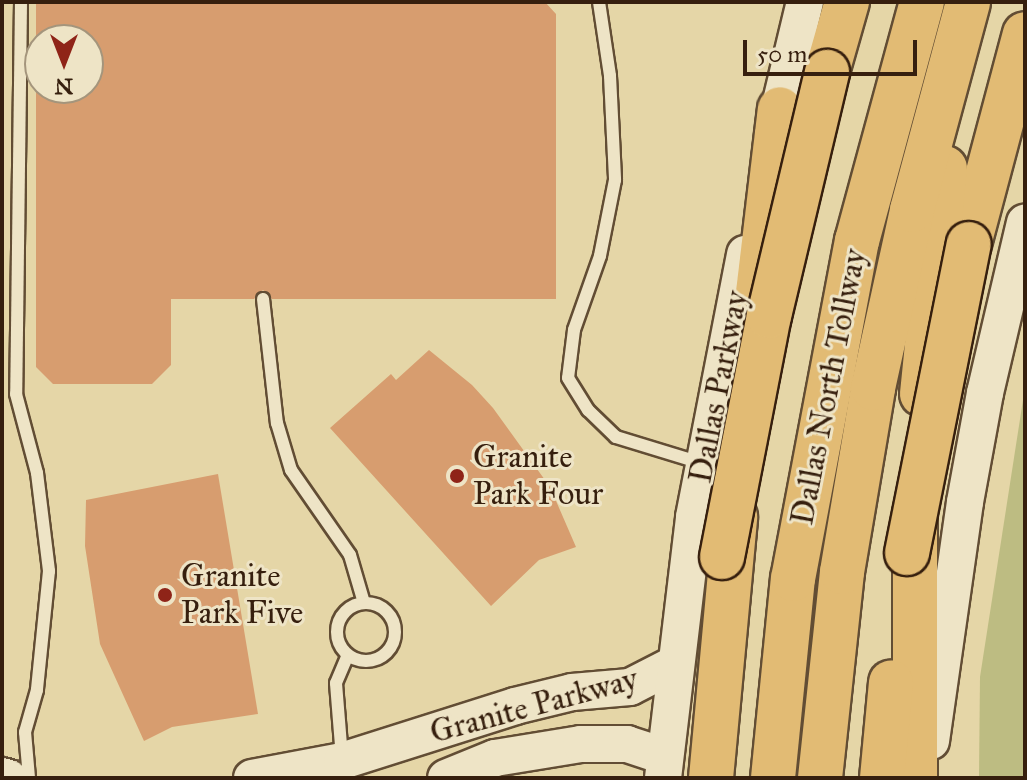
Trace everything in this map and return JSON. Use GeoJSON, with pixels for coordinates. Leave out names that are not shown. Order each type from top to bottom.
{"type":"FeatureCollection","features":[{"type":"Feature","properties":{"kind":"highway"},"geometry":{"type":"LineString","coordinates":[[673,771],[722,557],[769,316],[827,72],[847,2]]}},
{"type":"Feature","properties":{"kind":"highway","name":"Dallas North Tollway"},"geometry":{"type":"LineString","coordinates":[[773,778],[793,579],[854,256],[922,2]]}},
{"type":"Feature","properties":{"kind":"highway","name":"Dallas North Tollway"},"geometry":{"type":"LineString","coordinates":[[820,778],[833,645],[856,477],[892,298],[968,2]]}},
{"type":"Feature","properties":{"kind":"highway"},"geometry":{"type":"LineString","coordinates":[[882,778],[907,553],[969,244],[1025,34]]}},
{"type":"Feature","properties":{"kind":"highway"},"geometry":{"type":"LineString","coordinates":[[915,778],[915,466],[945,175],[941,98]]}},
{"type":"Feature","properties":{"kind":"highway"},"geometry":{"type":"LineString","coordinates":[[711,778],[749,372],[780,109]]}},
{"type":"Feature","properties":{"kind":"highway"},"geometry":{"type":"LineString","coordinates":[[905,778],[903,645],[907,553]]}},
{"type":"Feature","properties":{"kind":"main road","name":"Dallas Parkway"},"geometry":{"type":"LineString","coordinates":[[673,771],[675,664],[704,464],[744,255],[805,2]]}},
{"type":"Feature","properties":{"kind":"main road"},"geometry":{"type":"LineString","coordinates":[[928,778],[965,502],[985,393],[1025,223]]}},
{"type":"Feature","properties":{"kind":"main road","name":"Granite Parkway"},"geometry":{"type":"LineString","coordinates":[[252,778],[346,769],[515,706],[572,692],[630,687],[675,664]]}},
{"type":"Feature","properties":{"kind":"main road","name":"Granite Parkway"},"geometry":{"type":"LineString","coordinates":[[446,778],[495,758],[581,744],[627,744],[673,771]]}},
{"type":"Feature","properties":{"kind":"main road"},"geometry":{"type":"LineString","coordinates":[[2,776],[9,778]]}},
{"type":"Feature","properties":{"kind":"lane"},"geometry":{"type":"LineString","coordinates":[[21,2],[9,300],[16,394],[37,473],[49,571],[37,690],[25,732],[29,778]]}},
{"type":"Feature","properties":{"kind":"lane"},"geometry":{"type":"LineString","coordinates":[[599,2],[610,76],[615,180],[600,256],[574,330],[568,378],[588,410],[616,437],[704,464]]}},
{"type":"Feature","properties":{"kind":"lane"},"geometry":{"type":"LineString","coordinates":[[263,299],[277,423],[291,470],[350,555],[364,603]]}},
{"type":"Feature","properties":{"kind":"lane"},"geometry":{"type":"LineString","coordinates":[[364,603],[382,607],[389,613],[395,639],[385,655],[367,661],[348,655],[337,638],[337,628],[347,610],[364,603]]}},
{"type":"Feature","properties":{"kind":"lane"},"geometry":{"type":"LineString","coordinates":[[346,769],[336,683],[348,655]]}},
{"type":"Feature","properties":{"kind":"shaded area"},"geometry":{"type":"Polygon","coordinates":[[[1025,387],[1025,778],[979,778],[980,677],[1025,387]]]}},
{"type":"Feature","properties":{"kind":"building"},"geometry":{"type":"Polygon","coordinates":[[[36,2],[545,2],[556,14],[556,299],[272,299],[263,290],[254,299],[171,299],[171,365],[152,384],[53,384],[36,367],[36,104],[104,104],[104,24],[36,24],[36,2]]]}},
{"type":"Feature","properties":{"kind":"building","name":"Granite Park Four"},"geometry":{"type":"Polygon","coordinates":[[[429,350],[472,385],[493,408],[550,487],[576,547],[539,560],[491,606],[330,428],[391,374],[396,380],[429,350]]]}},
{"type":"Feature","properties":{"kind":"building","name":"Granite Park Five"},"geometry":{"type":"Polygon","coordinates":[[[218,474],[258,714],[172,727],[144,741],[100,644],[85,546],[86,500],[218,474]]]}},
{"type":"Feature","properties":{"kind":"place","name":"Granite Park Four"},"geometry":{"type":"Point","coordinates":[457,476]}},
{"type":"Feature","properties":{"kind":"place","name":"Granite Park Five"},"geometry":{"type":"Point","coordinates":[165,595]}}]}
